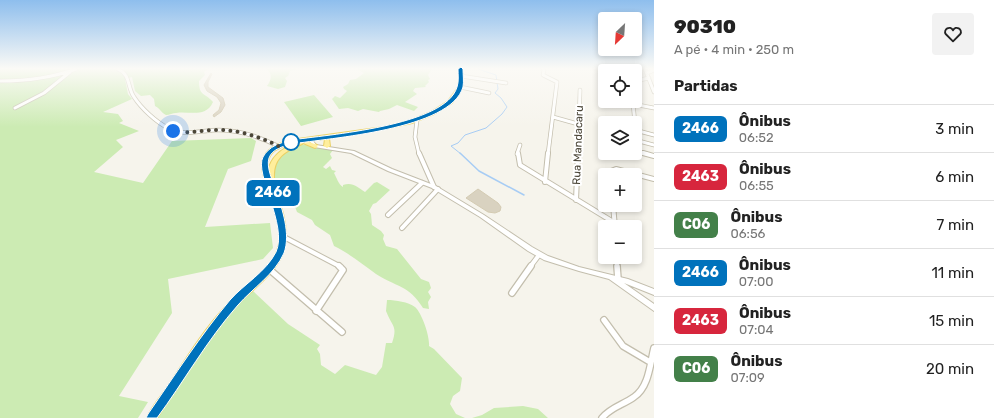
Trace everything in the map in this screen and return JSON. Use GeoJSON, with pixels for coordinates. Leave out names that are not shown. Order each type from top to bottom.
{"type":"FeatureCollection","features":[{"type":"Feature","properties":{"kind":"main road"},"geometry":{"type":"LineString","coordinates":[[152,418],[210,332],[224,314],[269,269],[280,252],[282,236],[279,214],[267,175],[265,161],[267,156],[278,146],[327,136],[400,125],[417,120],[446,105],[454,97],[459,89]]}},
{"type":"Feature","properties":{"kind":"main road"},"geometry":{"type":"LineString","coordinates":[[327,136],[328,146]]}},
{"type":"Feature","properties":{"kind":"main road"},"geometry":{"type":"LineString","coordinates":[[272,190],[270,176],[273,161],[286,149],[310,139]]}},
{"type":"Feature","properties":{"kind":"main road"},"geometry":{"type":"LineString","coordinates":[[305,142],[315,146]]}},
{"type":"Feature","properties":{"kind":"street"},"geometry":{"type":"LineString","coordinates":[[15,108],[26,104],[48,89]]}},
{"type":"Feature","properties":{"kind":"street"},"geometry":{"type":"LineString","coordinates":[[131,89],[133,96],[162,125],[173,131],[230,131],[258,137],[278,146]]}},
{"type":"Feature","properties":{"kind":"street"},"geometry":{"type":"LineString","coordinates":[[467,89],[489,93]]}},
{"type":"Feature","properties":{"kind":"street"},"geometry":{"type":"LineString","coordinates":[[545,182],[556,89]]}},
{"type":"Feature","properties":{"kind":"street","name":"Rua Mandacaru"},"geometry":{"type":"LineString","coordinates":[[576,200],[580,90]]}},
{"type":"Feature","properties":{"kind":"street"},"geometry":{"type":"LineString","coordinates":[[634,116],[633,104],[654,108]]}},
{"type":"Feature","properties":{"kind":"street"},"geometry":{"type":"LineString","coordinates":[[552,117],[578,124]]}},
{"type":"Feature","properties":{"kind":"street"},"geometry":{"type":"LineString","coordinates":[[417,120],[414,139],[436,188]]}},
{"type":"Feature","properties":{"kind":"street"},"geometry":{"type":"LineString","coordinates":[[642,132],[654,135]]}},
{"type":"Feature","properties":{"kind":"street"},"geometry":{"type":"LineString","coordinates":[[317,138],[321,143],[328,146],[364,156],[390,170],[436,188],[539,255],[568,266],[618,279],[654,292]]}},
{"type":"Feature","properties":{"kind":"street"},"geometry":{"type":"LineString","coordinates":[[310,139],[315,146],[334,148]]}},
{"type":"Feature","properties":{"kind":"street"},"geometry":{"type":"LineString","coordinates":[[642,142],[654,145]]}},
{"type":"Feature","properties":{"kind":"street"},"geometry":{"type":"LineString","coordinates":[[520,145],[517,155],[520,165],[607,220]]}},
{"type":"Feature","properties":{"kind":"street"},"geometry":{"type":"LineString","coordinates":[[642,153],[654,156]]}},
{"type":"Feature","properties":{"kind":"street"},"geometry":{"type":"LineString","coordinates":[[642,175],[654,178]]}},
{"type":"Feature","properties":{"kind":"street"},"geometry":{"type":"LineString","coordinates":[[388,215],[422,183]]}},
{"type":"Feature","properties":{"kind":"street"},"geometry":{"type":"LineString","coordinates":[[402,228],[436,188]]}},
{"type":"Feature","properties":{"kind":"street"},"geometry":{"type":"LineString","coordinates":[[282,236],[342,268],[343,270],[316,312]]}},
{"type":"Feature","properties":{"kind":"street"},"geometry":{"type":"LineString","coordinates":[[512,293],[539,255]]}},
{"type":"Feature","properties":{"kind":"street"},"geometry":{"type":"LineString","coordinates":[[617,264],[618,279]]}},
{"type":"Feature","properties":{"kind":"street"},"geometry":{"type":"LineString","coordinates":[[269,269],[316,312],[342,332]]}},
{"type":"Feature","properties":{"kind":"street"},"geometry":{"type":"LineString","coordinates":[[608,276],[654,308]]}},
{"type":"Feature","properties":{"kind":"street"},"geometry":{"type":"LineString","coordinates":[[604,320],[623,346],[650,362]]}},
{"type":"Feature","properties":{"kind":"street"},"geometry":{"type":"LineString","coordinates":[[602,418],[611,409],[635,396],[640,391],[645,381],[654,348]]}},
{"type":"Feature","properties":{"kind":"green space"},"geometry":{"type":"Polygon","coordinates":[[[0,89],[127,89],[128,94],[132,99],[103,112],[118,114],[123,121],[119,123],[139,131],[116,140],[123,147],[94,172],[143,183],[172,141],[251,138],[256,141],[251,161],[228,169],[205,227],[270,223],[273,248],[263,259],[168,279],[172,313],[119,396],[148,402],[138,418],[0,418],[0,89]]]}},
{"type":"Feature","properties":{"kind":"green space"},"geometry":{"type":"Polygon","coordinates":[[[134,89],[200,89],[201,92],[213,102],[210,107],[202,112],[175,113],[166,115],[155,106],[154,99],[150,95],[141,96],[135,91],[134,89]]]}},
{"type":"Feature","properties":{"kind":"green space"},"geometry":{"type":"Polygon","coordinates":[[[344,89],[415,89],[413,91],[417,94],[405,102],[418,107],[414,111],[397,105],[379,112],[363,109],[358,111],[348,108],[339,109],[332,99],[335,96],[340,98],[347,91],[344,89]]]}},
{"type":"Feature","properties":{"kind":"green space"},"geometry":{"type":"Polygon","coordinates":[[[314,95],[333,117],[301,126],[284,102],[314,95]]]}},
{"type":"Feature","properties":{"kind":"green space"},"geometry":{"type":"Polygon","coordinates":[[[301,144],[333,150],[330,154],[332,158],[323,167],[326,169],[330,166],[332,170],[336,171],[334,173],[341,186],[343,187],[343,185],[346,184],[352,185],[365,192],[377,182],[390,190],[373,204],[369,211],[371,214],[372,225],[384,235],[383,239],[386,246],[397,249],[421,279],[429,282],[431,288],[428,292],[431,297],[428,302],[429,309],[423,308],[413,295],[402,287],[376,274],[334,246],[330,235],[315,225],[312,220],[297,212],[286,183],[275,180],[273,173],[276,162],[280,157],[290,149],[301,144]]]}},
{"type":"Feature","properties":{"kind":"green space"},"geometry":{"type":"Polygon","coordinates":[[[253,291],[288,324],[320,345],[317,349],[320,354],[321,365],[335,374],[345,365],[376,375],[382,367],[386,343],[392,343],[394,337],[394,326],[386,311],[387,300],[394,300],[412,305],[418,310],[423,320],[429,346],[434,349],[462,378],[460,391],[453,396],[450,404],[456,414],[465,418],[156,418],[212,334],[253,291]]]}},
{"type":"Feature","properties":{"kind":"green space"},"geometry":{"type":"Polygon","coordinates":[[[523,406],[538,409],[548,418],[472,418],[482,415],[494,408],[523,406]]]}},
{"type":"Feature","properties":{"kind":"building"},"geometry":{"type":"Polygon","coordinates":[[[206,89],[210,89],[223,98],[225,105],[221,112],[214,117],[213,115],[219,110],[221,103],[217,97],[207,91],[206,89]]]}},
{"type":"Feature","properties":{"kind":"building"},"geometry":{"type":"Polygon","coordinates":[[[478,189],[498,203],[501,207],[500,211],[495,213],[488,212],[466,198],[478,189]]]}},
{"type":"Feature","properties":{"kind":"waterway"},"geometry":{"type":"LineString","coordinates":[[461,154],[451,146],[458,143],[465,135],[486,128],[502,114],[507,107],[501,98],[495,93],[498,89]]}},
{"type":"Feature","properties":{"kind":"waterway"},"geometry":{"type":"LineString","coordinates":[[460,153],[479,171],[524,195]]}},
{"type":"Feature","properties":{"kind":"bus line","name":"2466"},"geometry":{"type":"LineString","coordinates":[[152,418],[210,332],[229,308],[269,269],[280,252],[282,244],[282,229],[267,175],[265,161],[270,152],[278,146],[291,142],[400,125],[423,118],[450,102],[459,89]]}},
{"type":"Feature","properties":{"kind":"route"},"geometry":{"type":"LineString","coordinates":[[173,131],[230,131],[258,137],[278,146],[291,142]]}}]}
